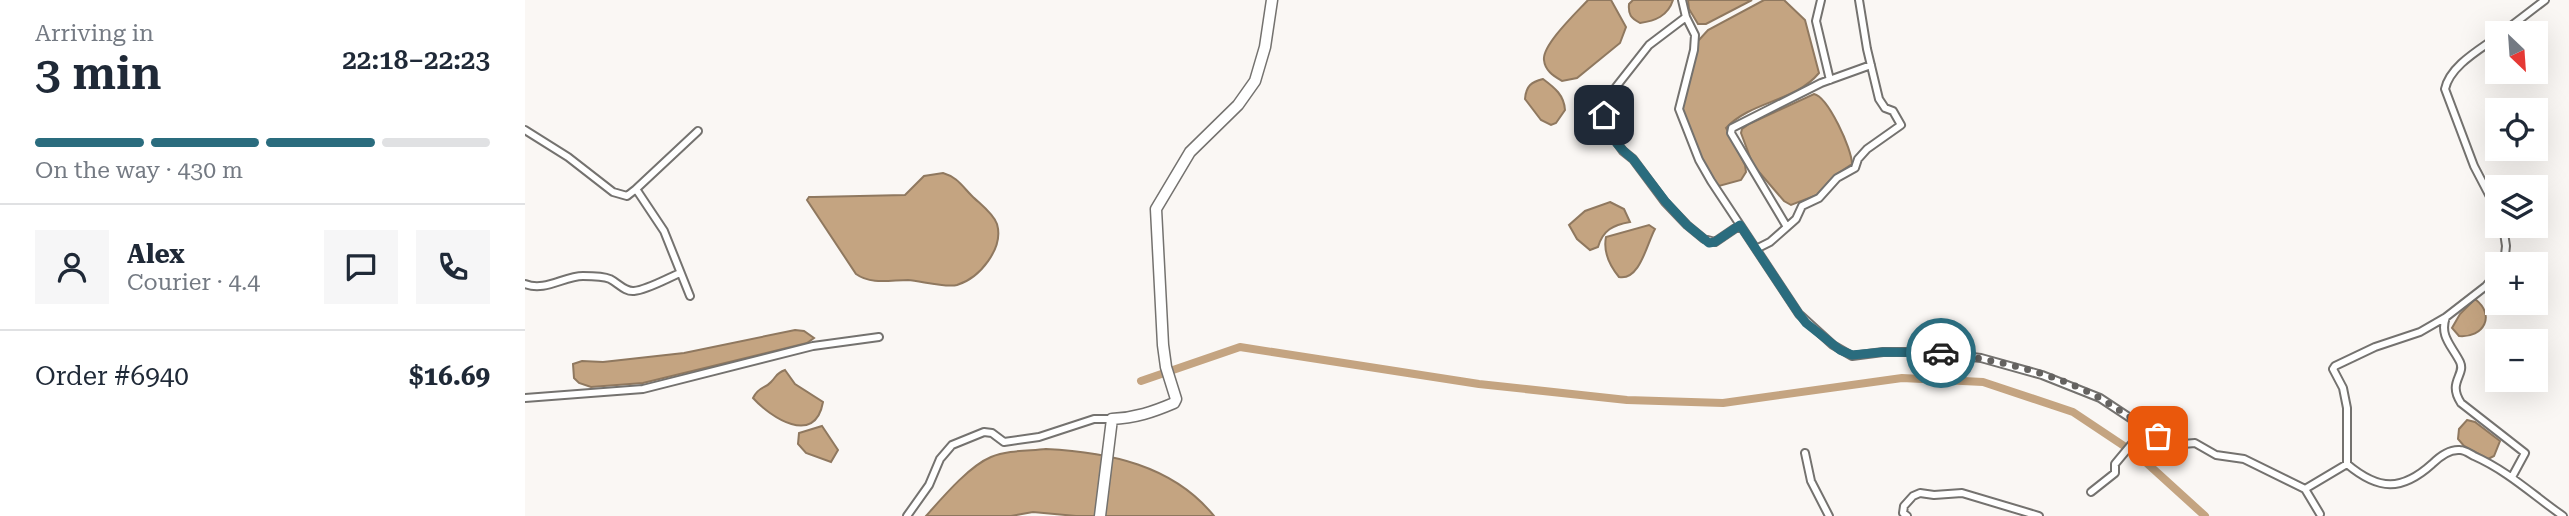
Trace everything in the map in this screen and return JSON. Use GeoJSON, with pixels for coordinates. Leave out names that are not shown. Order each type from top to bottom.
{"type":"FeatureCollection","features":[{"type":"Feature","properties":{"kind":"street"},"geometry":{"type":"LineString","coordinates":[[907,516],[929,485],[940,459],[953,445],[984,432],[992,433],[1004,442],[1039,437],[1083,421],[1112,422],[1137,417],[1174,403],[1176,399],[1166,367],[1163,345],[1156,209],[1190,152],[1238,105],[1255,81],[1265,47],[1272,0]]}},
{"type":"Feature","properties":{"kind":"street"},"geometry":{"type":"LineString","coordinates":[[1682,0],[1686,17],[1695,35],[1692,59],[1679,109],[1699,160],[1806,323],[1847,354],[1929,352],[1991,360],[2082,389],[2171,445],[2195,443],[2216,455],[2253,462],[2305,489],[2320,514]]}},
{"type":"Feature","properties":{"kind":"street"},"geometry":{"type":"LineString","coordinates":[[1821,0],[1816,22],[1830,80]]}},
{"type":"Feature","properties":{"kind":"street"},"geometry":{"type":"LineString","coordinates":[[1756,249],[1769,242],[1796,219],[1802,206],[1819,198],[1837,178],[1858,164],[1858,159],[1867,149],[1901,125],[1892,111],[1885,108],[1879,99],[1859,0]]}},
{"type":"Feature","properties":{"kind":"street"},"geometry":{"type":"LineString","coordinates":[[2518,21],[2545,0]]}},
{"type":"Feature","properties":{"kind":"street"},"geometry":{"type":"LineString","coordinates":[[1686,17],[1649,45],[1612,92],[1604,115],[1605,126],[1665,201],[1704,239],[1715,242],[1740,225]]}},
{"type":"Feature","properties":{"kind":"street"},"geometry":{"type":"LineString","coordinates":[[2485,46],[2451,75],[2445,89],[2485,188]]}},
{"type":"Feature","properties":{"kind":"street"},"geometry":{"type":"LineString","coordinates":[[1787,227],[1731,132],[1732,128],[1830,80],[1871,65]]}},
{"type":"Feature","properties":{"kind":"street"},"geometry":{"type":"LineString","coordinates":[[525,130],[568,157],[613,192],[627,196],[698,131]]}},
{"type":"Feature","properties":{"kind":"street"},"geometry":{"type":"LineString","coordinates":[[636,189],[664,231],[690,296]]}},
{"type":"Feature","properties":{"kind":"street"},"geometry":{"type":"LineString","coordinates":[[525,284],[547,286],[580,276],[596,276],[610,279],[633,291],[680,273]]}},
{"type":"Feature","properties":{"kind":"street"},"geometry":{"type":"LineString","coordinates":[[2347,464],[2347,408],[2343,388],[2333,369],[2335,366],[2375,347],[2406,338],[2446,317],[2485,287]]}},
{"type":"Feature","properties":{"kind":"street"},"geometry":{"type":"LineString","coordinates":[[2446,317],[2443,325],[2446,342],[2461,369],[2454,389],[2457,397],[2525,453],[2512,477]]}},
{"type":"Feature","properties":{"kind":"street"},"geometry":{"type":"LineString","coordinates":[[525,398],[643,389],[813,345],[879,337]]}},
{"type":"Feature","properties":{"kind":"street"},"geometry":{"type":"LineString","coordinates":[[1100,516],[1112,422]]}},
{"type":"Feature","properties":{"kind":"street"},"geometry":{"type":"LineString","coordinates":[[2091,492],[2115,472],[2117,461],[2144,429]]}},
{"type":"Feature","properties":{"kind":"street"},"geometry":{"type":"LineString","coordinates":[[2347,464],[2370,480],[2398,486],[2421,473],[2445,454],[2462,450],[2490,462],[2563,516]]}},
{"type":"Feature","properties":{"kind":"street"},"geometry":{"type":"LineString","coordinates":[[1805,453],[1811,481],[1829,516]]}},
{"type":"Feature","properties":{"kind":"street"},"geometry":{"type":"LineString","coordinates":[[2305,489],[2347,464]]}},
{"type":"Feature","properties":{"kind":"street"},"geometry":{"type":"LineString","coordinates":[[1907,516],[1903,513],[1905,506],[1913,496],[1920,493],[1962,493],[2039,516]]}},
{"type":"Feature","properties":{"kind":"shaded area"},"geometry":{"type":"Polygon","coordinates":[[[1588,0],[1611,0],[1626,27],[1620,43],[1577,78],[1562,81],[1546,67],[1545,54],[1561,29],[1588,0]]]}},
{"type":"Feature","properties":{"kind":"shaded area"},"geometry":{"type":"Polygon","coordinates":[[[1633,0],[1673,0],[1668,10],[1660,17],[1640,23],[1630,14],[1629,4],[1633,0]]]}},
{"type":"Feature","properties":{"kind":"shaded area"},"geometry":{"type":"Polygon","coordinates":[[[1688,0],[1752,0],[1706,24],[1698,24],[1689,9],[1688,0]]]}},
{"type":"Feature","properties":{"kind":"shaded area"},"geometry":{"type":"Polygon","coordinates":[[[1764,0],[1784,0],[1805,20],[1819,73],[1798,90],[1748,112],[1726,128],[1746,172],[1741,180],[1719,186],[1709,177],[1688,131],[1682,108],[1698,41],[1708,30],[1764,0]]]}},
{"type":"Feature","properties":{"kind":"shaded area"},"geometry":{"type":"Polygon","coordinates":[[[1543,79],[1558,92],[1565,110],[1556,123],[1551,125],[1541,120],[1525,99],[1530,85],[1543,79]]]}},
{"type":"Feature","properties":{"kind":"shaded area"},"geometry":{"type":"Polygon","coordinates":[[[1814,94],[1826,104],[1838,124],[1852,164],[1834,176],[1817,195],[1791,205],[1784,201],[1753,165],[1741,133],[1749,124],[1814,94]]]}},
{"type":"Feature","properties":{"kind":"shaded area"},"geometry":{"type":"Polygon","coordinates":[[[943,173],[956,179],[989,212],[997,224],[998,233],[993,252],[982,269],[966,281],[952,286],[908,280],[875,281],[856,274],[807,200],[809,197],[905,195],[924,176],[943,173]]]}},
{"type":"Feature","properties":{"kind":"shaded area"},"geometry":{"type":"Polygon","coordinates":[[[1610,202],[1624,209],[1630,222],[1609,229],[1598,247],[1590,250],[1577,239],[1569,225],[1585,211],[1610,202]]]}},
{"type":"Feature","properties":{"kind":"shaded area"},"geometry":{"type":"Polygon","coordinates":[[[1649,225],[1655,229],[1638,267],[1626,277],[1619,277],[1608,258],[1606,237],[1649,225]]]}},
{"type":"Feature","properties":{"kind":"shaded area"},"geometry":{"type":"Polygon","coordinates":[[[2475,299],[2481,305],[2486,318],[2481,329],[2475,333],[2459,336],[2452,328],[2460,314],[2475,299]]]}},
{"type":"Feature","properties":{"kind":"shaded area"},"geometry":{"type":"Polygon","coordinates":[[[795,330],[804,331],[814,338],[807,343],[643,383],[591,387],[574,378],[573,364],[582,361],[603,362],[684,353],[795,330]]]}},
{"type":"Feature","properties":{"kind":"shaded area"},"geometry":{"type":"Polygon","coordinates":[[[785,370],[795,384],[823,402],[818,416],[811,423],[802,426],[791,424],[770,413],[753,398],[757,391],[785,370]]]}},
{"type":"Feature","properties":{"kind":"shaded area"},"geometry":{"type":"Polygon","coordinates":[[[2467,420],[2475,422],[2500,441],[2494,456],[2488,459],[2464,446],[2458,439],[2459,429],[2467,420]]]}},
{"type":"Feature","properties":{"kind":"shaded area"},"geometry":{"type":"Polygon","coordinates":[[[822,426],[838,450],[831,462],[806,453],[798,444],[799,433],[822,426]]]}},
{"type":"Feature","properties":{"kind":"shaded area"},"geometry":{"type":"Polygon","coordinates":[[[1046,449],[1093,454],[1138,464],[1179,484],[1214,516],[1076,516],[1033,512],[1011,516],[926,516],[956,483],[983,461],[1004,453],[1046,449]]]}},
{"type":"Feature","properties":{"kind":"waterway"},"geometry":{"type":"LineString","coordinates":[[1141,381],[1240,347],[1479,384],[1627,400],[1723,403],[1902,378],[1983,382],[2073,412],[2139,456],[2205,516]]}},
{"type":"Feature","properties":{"kind":"way so far"},"geometry":{"type":"LineString","coordinates":[[1941,353],[2001,363],[2082,389],[2158,436]]}},
{"type":"Feature","properties":{"kind":"route"},"geometry":{"type":"LineString","coordinates":[[1604,115],[1605,126],[1623,151],[1633,159],[1687,225],[1709,243],[1715,242],[1740,225],[1799,314],[1833,345],[1852,355],[1883,352],[1941,353]]}}]}
